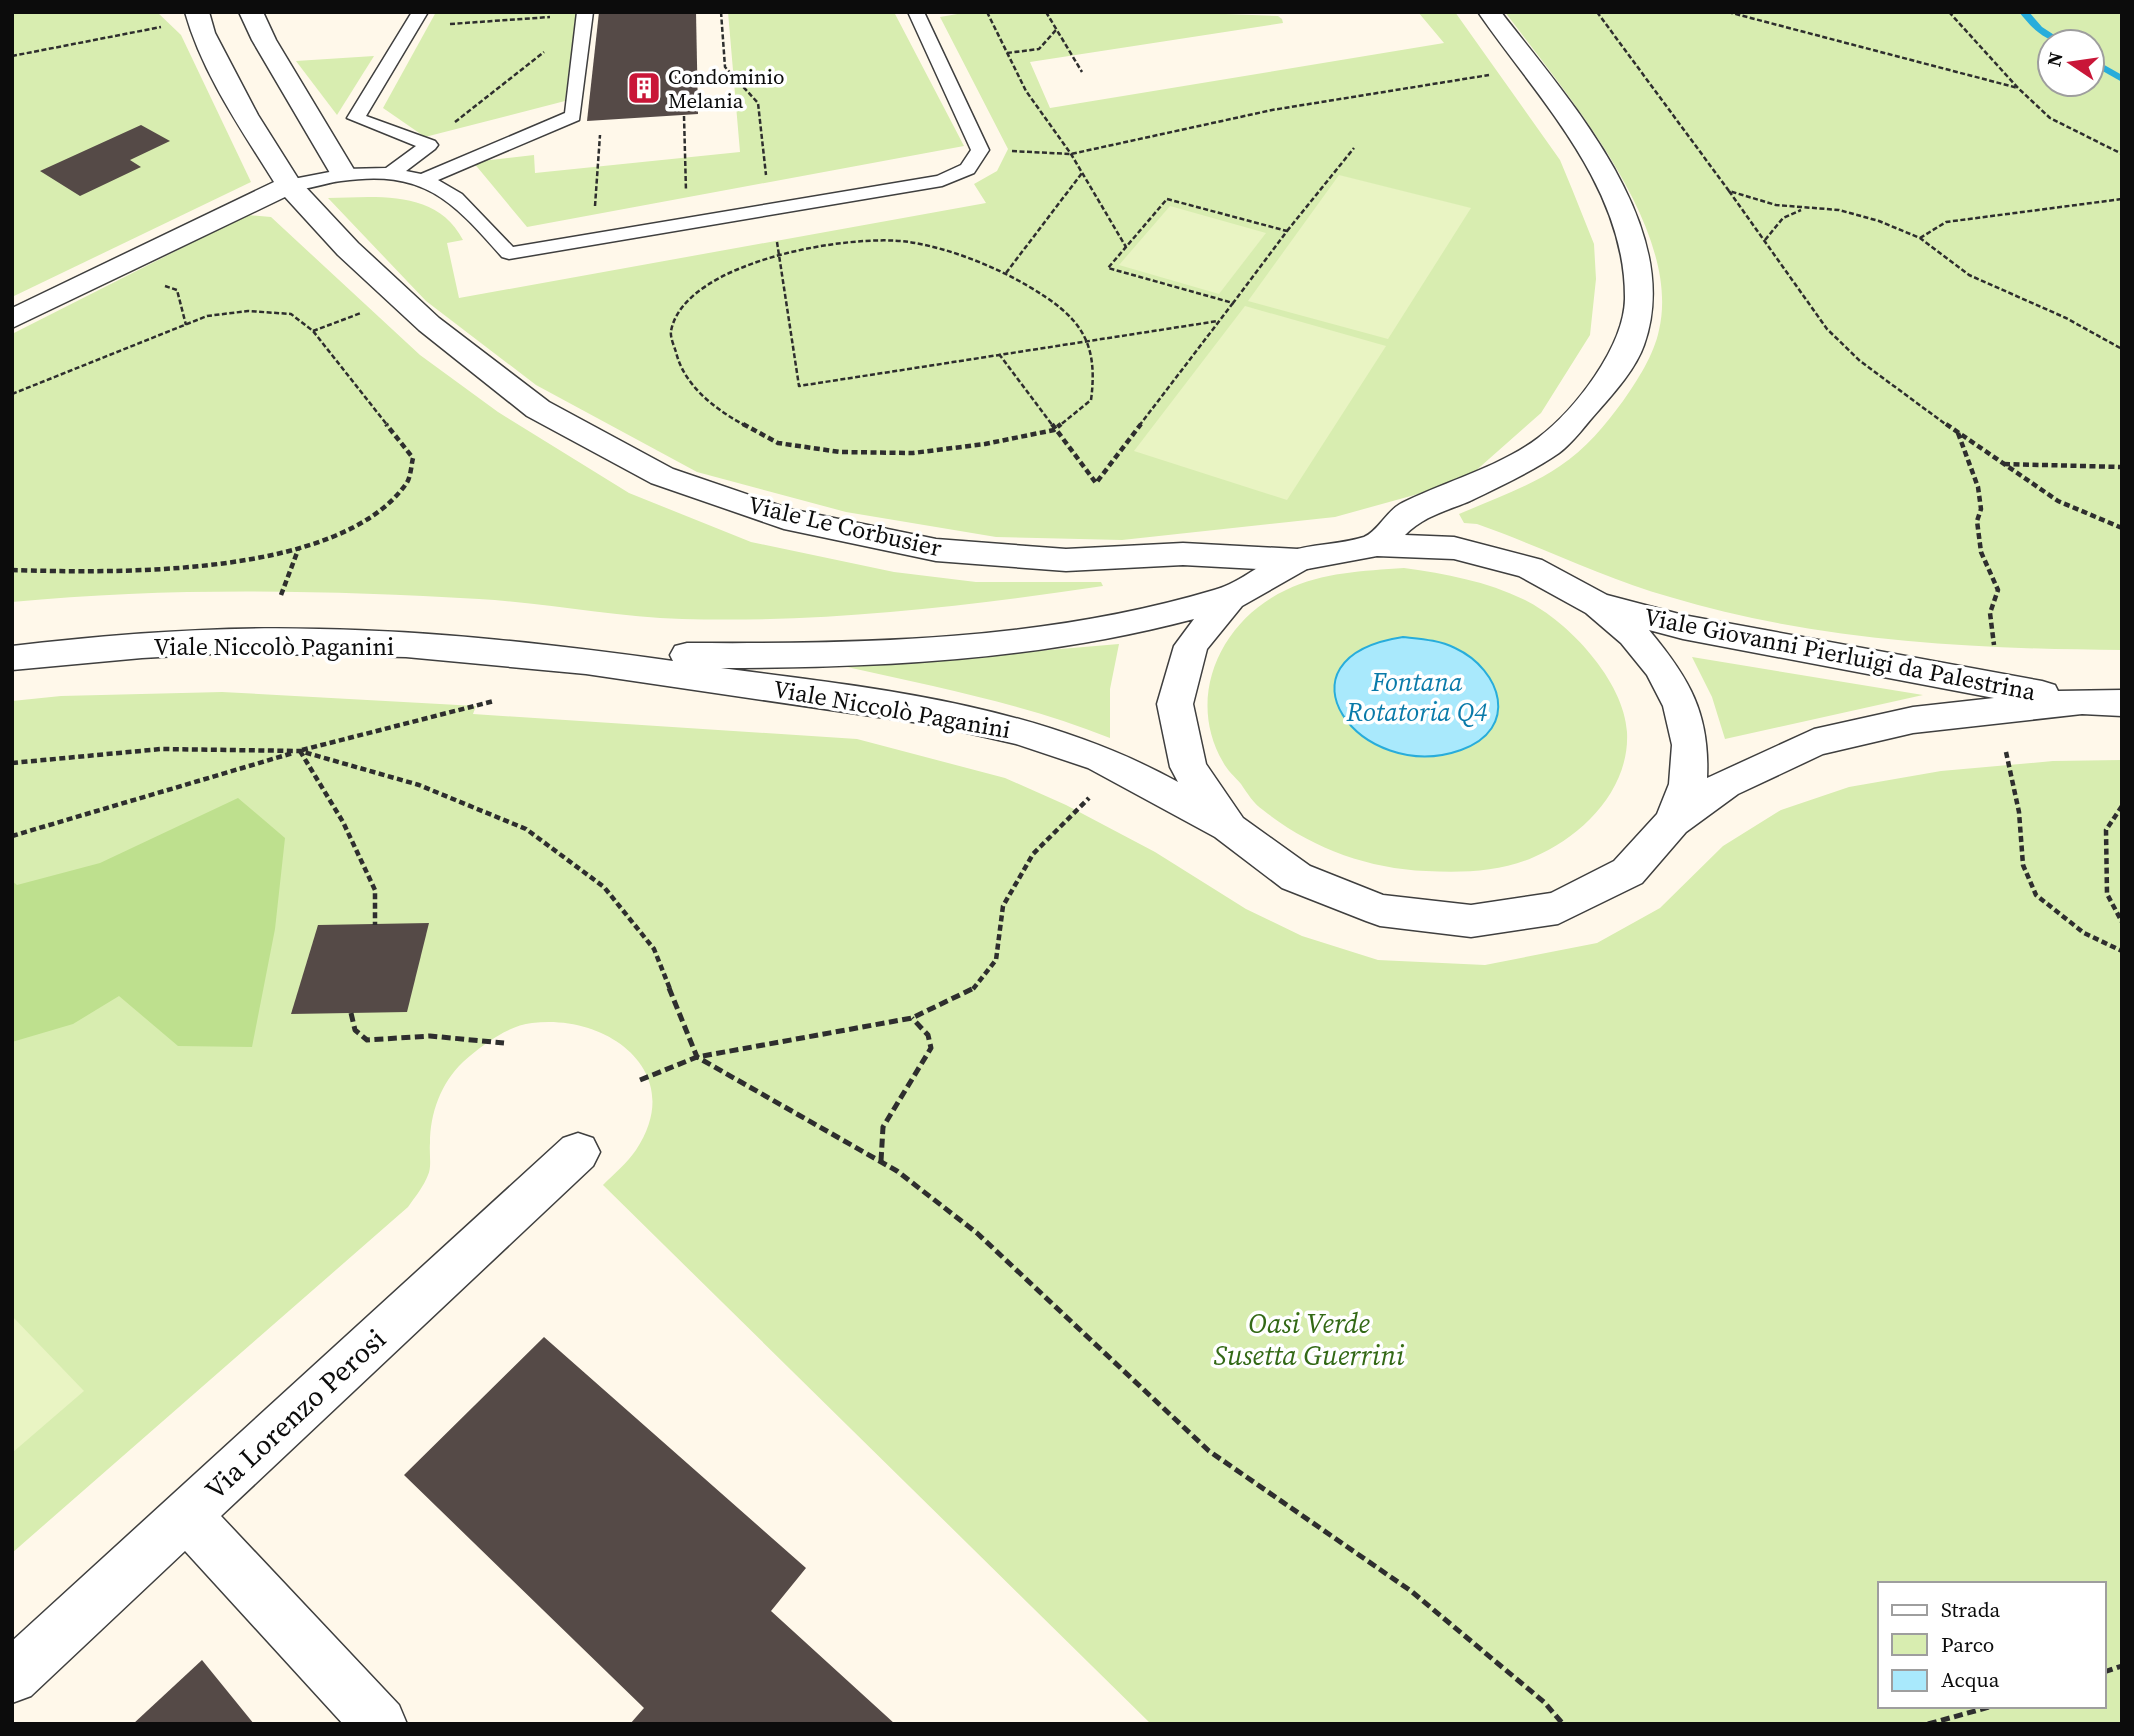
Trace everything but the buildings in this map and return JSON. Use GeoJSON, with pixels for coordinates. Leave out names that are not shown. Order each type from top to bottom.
{"type":"FeatureCollection","features":[{"type":"Feature","properties":{"kind":"street"},"geometry":{"type":"LineString","coordinates":[[251,12],[264,40],[343,173]]}},
{"type":"Feature","properties":{"kind":"street"},"geometry":{"type":"LineString","coordinates":[[1377,545],[1408,513],[1459,493],[1549,445],[1602,389],[1629,346],[1639,302],[1634,247],[1607,179],[1569,117],[1489,12]]}},
{"type":"Feature","properties":{"kind":"street","name":"Viale Le Corbusier"},"geometry":{"type":"LineString","coordinates":[[198,16],[203,33],[245,115],[289,185],[348,249],[429,324],[538,409],[662,476],[784,518],[936,550],[1066,560],[1183,554],[1298,560]]}},
{"type":"Feature","properties":{"kind":"street"},"geometry":{"type":"LineString","coordinates":[[12,319],[289,185]]}},
{"type":"Feature","properties":{"kind":"street","name":"Viale Giovanni Pierluigi da Palestrina"},"geometry":{"type":"LineString","coordinates":[[1673,822],[1688,784],[1690,745],[1681,706],[1661,668],[1633,634],[1598,605],[1530,568],[1454,548],[1377,545],[1298,560],[1230,598],[1191,646],[1175,704],[1188,767],[1230,828],[1296,877],[1380,910],[1471,921],[1558,908],[1628,872],[1673,822],[1725,784],[1814,742],[1913,720],[2082,701]]}},
{"type":"Feature","properties":{"kind":"street","name":"Viale Niccolò Paganini"},"geometry":{"type":"LineString","coordinates":[[536,655],[853,653],[970,645],[1057,637],[1125,625],[1230,598]]}},
{"type":"Feature","properties":{"kind":"street","name":"Viale Giovanni Pierluigi da Palestrina"},"geometry":{"type":"LineString","coordinates":[[1598,605],[1683,627],[2082,701],[2122,703]]}},
{"type":"Feature","properties":{"kind":"street","name":"Viale Niccolò Paganini"},"geometry":{"type":"LineString","coordinates":[[12,658],[217,642],[359,642],[536,655],[801,690],[895,706],[1060,742],[1230,828]]}},
{"type":"Feature","properties":{"kind":"street","name":"Via Lorenzo Perosi"},"geometry":{"type":"LineString","coordinates":[[12,1677],[578,1152]]}},
{"type":"Feature","properties":{"kind":"street"},"geometry":{"type":"LineString","coordinates":[[186,1515],[380,1724]]}},
{"type":"Feature","properties":{"kind":"lane"},"geometry":{"type":"LineString","coordinates":[[419,181],[541,132],[573,116],[585,12]]}},
{"type":"Feature","properties":{"kind":"lane"},"geometry":{"type":"LineString","coordinates":[[289,185],[343,173],[391,173],[439,187],[487,228],[509,253],[942,181],[968,169],[980,150],[916,12]]}},
{"type":"Feature","properties":{"kind":"lane"},"geometry":{"type":"LineString","coordinates":[[415,19],[356,118],[429,145]]}},
{"type":"Feature","properties":{"kind":"lane"},"geometry":{"type":"LineString","coordinates":[[391,173],[429,145]]}},
{"type":"Feature","properties":{"kind":"path"},"geometry":{"type":"LineString","coordinates":[[721,12],[725,66],[758,103],[770,210],[780,256],[799,386],[1219,321]]}},
{"type":"Feature","properties":{"kind":"path"},"geometry":{"type":"LineString","coordinates":[[987,12],[1026,91],[1071,154],[1126,247]]}},
{"type":"Feature","properties":{"kind":"path"},"geometry":{"type":"LineString","coordinates":[[1046,12],[1082,72]]}},
{"type":"Feature","properties":{"kind":"path"},"geometry":{"type":"LineString","coordinates":[[1597,12],[1827,329],[1860,361],[2058,502],[2122,528]]}},
{"type":"Feature","properties":{"kind":"path"},"geometry":{"type":"LineString","coordinates":[[1728,12],[2018,89]]}},
{"type":"Feature","properties":{"kind":"path"},"geometry":{"type":"LineString","coordinates":[[1948,12],[2018,89],[2050,118],[2122,154]]}},
{"type":"Feature","properties":{"kind":"path"},"geometry":{"type":"LineString","coordinates":[[12,56],[198,16]]}},
{"type":"Feature","properties":{"kind":"path"},"geometry":{"type":"LineString","coordinates":[[415,19],[551,17]]}},
{"type":"Feature","properties":{"kind":"path"},"geometry":{"type":"LineString","coordinates":[[1007,53],[1039,49],[1056,30]]}},
{"type":"Feature","properties":{"kind":"path"},"geometry":{"type":"LineString","coordinates":[[429,145],[551,47]]}},
{"type":"Feature","properties":{"kind":"path"},"geometry":{"type":"LineString","coordinates":[[980,150],[1071,154],[1272,110],[1531,68]]}},
{"type":"Feature","properties":{"kind":"path"},"geometry":{"type":"LineString","coordinates":[[684,116],[686,223]]}},
{"type":"Feature","properties":{"kind":"path"},"geometry":{"type":"LineString","coordinates":[[593,239],[600,134]]}},
{"type":"Feature","properties":{"kind":"path"},"geometry":{"type":"LineString","coordinates":[[999,354],[1096,483],[1287,231],[1354,148]]}},
{"type":"Feature","properties":{"kind":"path"},"geometry":{"type":"LineString","coordinates":[[1006,273],[1082,173]]}},
{"type":"Feature","properties":{"kind":"path"},"geometry":{"type":"LineString","coordinates":[[1729,191],[1776,205],[1839,210],[1879,221],[1920,238],[1969,275],[2066,318],[2122,349]]}},
{"type":"Feature","properties":{"kind":"path"},"geometry":{"type":"LineString","coordinates":[[1233,303],[1108,268],[1167,199],[1287,231]]}},
{"type":"Feature","properties":{"kind":"path"},"geometry":{"type":"LineString","coordinates":[[1920,238],[1946,222],[2122,199]]}},
{"type":"Feature","properties":{"kind":"path"},"geometry":{"type":"LineString","coordinates":[[1765,240],[1783,218],[1803,209]]}},
{"type":"Feature","properties":{"kind":"path"},"geometry":{"type":"LineString","coordinates":[[862,242],[909,242],[1006,273],[1054,301],[1088,340],[1095,370],[1091,400],[1054,430],[913,453],[840,452],[778,443],[720,412],[680,370],[671,332],[690,296],[724,273],[780,256],[862,242]]}},
{"type":"Feature","properties":{"kind":"path"},"geometry":{"type":"LineString","coordinates":[[12,394],[207,316],[248,311],[291,314],[313,331],[413,458],[407,483],[374,517],[298,550],[219,564],[86,573],[12,570]]}},
{"type":"Feature","properties":{"kind":"path"},"geometry":{"type":"LineString","coordinates":[[1958,433],[1978,487],[1981,509],[1977,521],[1981,552],[1998,590],[1990,613],[1996,653]]}},
{"type":"Feature","properties":{"kind":"path"},"geometry":{"type":"LineString","coordinates":[[2003,464],[2122,467]]}},
{"type":"Feature","properties":{"kind":"path"},"geometry":{"type":"LineString","coordinates":[[281,595],[298,550]]}},
{"type":"Feature","properties":{"kind":"path"},"geometry":{"type":"LineString","coordinates":[[12,836],[300,751],[494,701]]}},
{"type":"Feature","properties":{"kind":"path"},"geometry":{"type":"LineString","coordinates":[[12,763],[162,749],[300,751],[418,785],[526,829],[604,887],[654,949],[696,1057],[881,1161],[977,1233],[1209,1451],[1411,1591],[1544,1702],[1563,1724]]}},
{"type":"Feature","properties":{"kind":"path"},"geometry":{"type":"LineString","coordinates":[[300,751],[343,822],[375,890],[375,925]]}},
{"type":"Feature","properties":{"kind":"path"},"geometry":{"type":"LineString","coordinates":[[2006,752],[2019,813],[2023,865],[2036,895],[2084,933],[2122,951]]}},
{"type":"Feature","properties":{"kind":"path"},"geometry":{"type":"LineString","coordinates":[[640,1080],[696,1057],[912,1018],[971,992],[996,960],[1003,906],[1033,854],[1089,798]]}},
{"type":"Feature","properties":{"kind":"path"},"geometry":{"type":"LineString","coordinates":[[2122,806],[2106,830],[2107,894],[2122,922]]}},
{"type":"Feature","properties":{"kind":"path"},"geometry":{"type":"LineString","coordinates":[[351,1013],[355,1030],[368,1040],[430,1036],[503,1043]]}},
{"type":"Feature","properties":{"kind":"path"},"geometry":{"type":"LineString","coordinates":[[881,1161],[883,1127],[931,1048],[928,1035],[912,1018]]}},
{"type":"Feature","properties":{"kind":"path"},"geometry":{"type":"LineString","coordinates":[[1928,1724],[1986,1708]]}},
{"type":"Feature","properties":{"kind":"green space"},"geometry":{"type":"Polygon","coordinates":[[[12,12],[157,12],[181,35],[251,182],[12,297],[12,12]]]}},
{"type":"Feature","properties":{"kind":"green space"},"geometry":{"type":"Polygon","coordinates":[[[436,12],[576,12],[565,101],[425,137],[383,108],[436,12]]]}},
{"type":"Feature","properties":{"kind":"green space"},"geometry":{"type":"Polygon","coordinates":[[[728,12],[894,12],[964,146],[527,227],[473,162],[534,155],[535,173],[740,152],[728,12]]]}},
{"type":"Feature","properties":{"kind":"green space"},"geometry":{"type":"Polygon","coordinates":[[[969,12],[1172,12],[1278,16],[1282,19],[1283,23],[1030,62],[1050,108],[1444,43],[1418,12],[1455,12],[1560,160],[1594,244],[1596,279],[1590,335],[1541,413],[1472,474],[1418,494],[1335,517],[1122,540],[996,537],[846,512],[697,472],[536,385],[426,301],[328,198],[385,197],[422,204],[438,212],[452,224],[463,240],[447,243],[459,298],[986,203],[974,184],[997,171],[1008,149],[940,17],[969,12]]]}},
{"type":"Feature","properties":{"kind":"green space"},"geometry":{"type":"Polygon","coordinates":[[[1505,12],[2122,12],[2122,650],[1894,640],[1781,624],[1670,597],[1597,572],[1477,524],[1464,523],[1459,514],[1537,480],[1587,444],[1634,385],[1649,358],[1659,330],[1662,290],[1653,248],[1636,205],[1613,162],[1557,80],[1505,12]]]}},
{"type":"Feature","properties":{"kind":"green space"},"geometry":{"type":"Polygon","coordinates":[[[374,56],[337,115],[296,61],[374,56]]]}},
{"type":"Feature","properties":{"kind":"green space"},"geometry":{"type":"Polygon","coordinates":[[[1339,175],[1471,208],[1388,339],[1248,301],[1339,175]]]}},
{"type":"Feature","properties":{"kind":"green space"},"geometry":{"type":"Polygon","coordinates":[[[1170,206],[1266,233],[1219,294],[1119,265],[1170,206]]]}},
{"type":"Feature","properties":{"kind":"green space"},"geometry":{"type":"Polygon","coordinates":[[[247,215],[271,217],[420,355],[498,412],[629,493],[751,542],[894,572],[976,582],[1101,582],[1103,586],[893,612],[735,620],[657,618],[479,599],[304,592],[187,592],[12,602],[12,334],[247,215]]]}},
{"type":"Feature","properties":{"kind":"green space"},"geometry":{"type":"Polygon","coordinates":[[[1245,306],[1386,346],[1287,500],[1134,451],[1245,306]]]}},
{"type":"Feature","properties":{"kind":"green space"},"geometry":{"type":"Polygon","coordinates":[[[1404,568],[1481,583],[1510,593],[1542,610],[1576,638],[1605,674],[1616,693],[1624,713],[1627,732],[1621,773],[1612,791],[1600,808],[1570,837],[1534,857],[1495,869],[1453,872],[1382,866],[1340,854],[1300,835],[1257,805],[1223,762],[1212,737],[1208,712],[1209,687],[1227,640],[1243,620],[1263,603],[1314,579],[1344,573],[1404,568]]]}},
{"type":"Feature","properties":{"kind":"green space"},"geometry":{"type":"Polygon","coordinates":[[[1119,644],[1110,689],[1110,738],[1013,706],[847,667],[1119,644]]]}},
{"type":"Feature","properties":{"kind":"green space"},"geometry":{"type":"Polygon","coordinates":[[[1692,657],[1923,695],[1725,739],[1712,697],[1692,657]]]}},
{"type":"Feature","properties":{"kind":"green space","name":"Oasi Verde Susetta Guerrini"},"geometry":{"type":"Polygon","coordinates":[[[222,692],[476,706],[473,714],[857,739],[1005,778],[1066,805],[1155,852],[1246,909],[1302,936],[1378,960],[1485,965],[1597,943],[1660,908],[1723,846],[1781,810],[1849,787],[1941,771],[2053,761],[2122,760],[2122,1724],[1151,1724],[603,1185],[636,1150],[650,1122],[652,1096],[646,1073],[632,1054],[612,1038],[587,1028],[560,1022],[532,1023],[513,1028],[487,1043],[463,1062],[455,1070],[438,1099],[432,1121],[429,1172],[408,1207],[12,1553],[12,701],[61,696],[222,692]]]}},
{"type":"Feature","properties":{"kind":"green space"},"geometry":{"type":"Polygon","coordinates":[[[238,798],[285,838],[275,929],[252,1047],[178,1046],[119,996],[73,1024],[12,1042],[12,881],[17,885],[100,863],[238,798]]]}},
{"type":"Feature","properties":{"kind":"green space"},"geometry":{"type":"Polygon","coordinates":[[[12,1316],[84,1391],[12,1453],[12,1316]]]}},
{"type":"Feature","properties":{"kind":"water","name":"Fontana Rotatoria Q4"},"geometry":{"type":"Polygon","coordinates":[[[1403,637],[1449,645],[1471,658],[1484,670],[1498,699],[1492,728],[1480,740],[1461,750],[1424,756],[1390,750],[1362,736],[1343,715],[1335,691],[1340,669],[1362,649],[1403,637]]]}},
{"type":"Feature","properties":{"kind":"waterway"},"geometry":{"type":"LineString","coordinates":[[2024,12],[2038,28]]}},
{"type":"Feature","properties":{"kind":"waterway"},"geometry":{"type":"LineString","coordinates":[[2106,69],[2122,79]]}},
{"type":"Feature","properties":{"kind":"place","name":"Condominio Melania"},"geometry":{"type":"Point","coordinates":[644,88]}}]}
